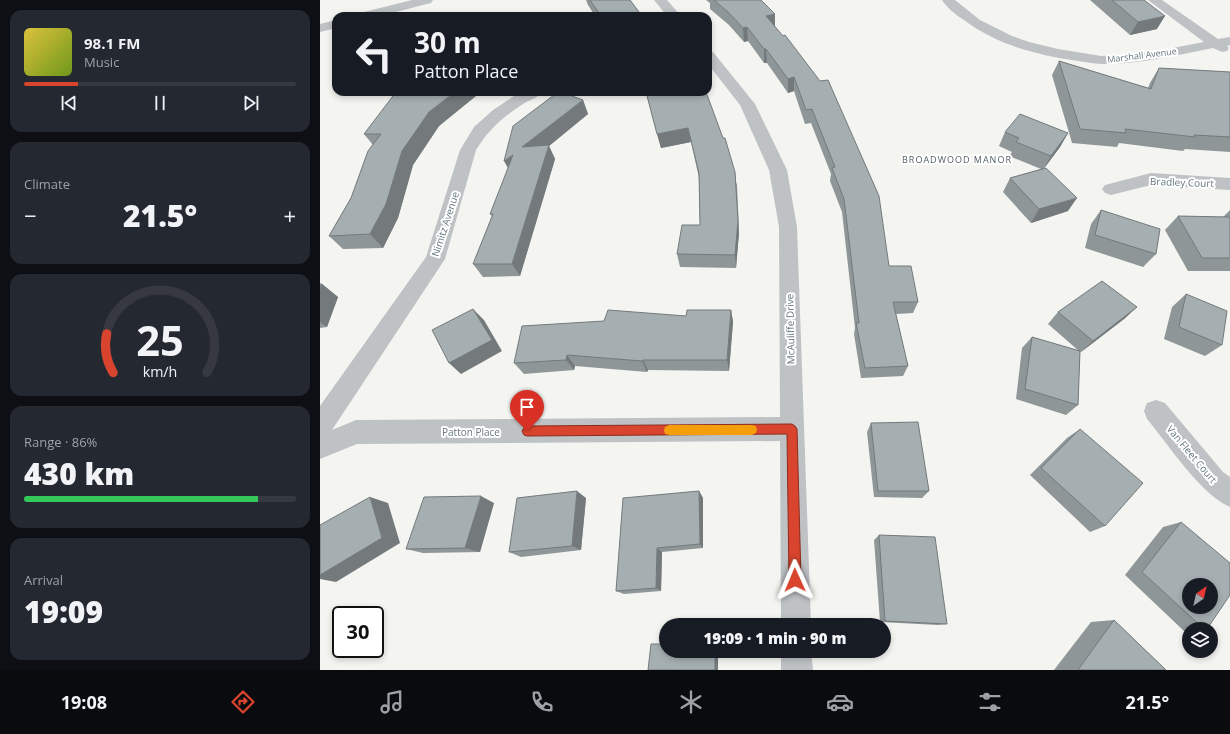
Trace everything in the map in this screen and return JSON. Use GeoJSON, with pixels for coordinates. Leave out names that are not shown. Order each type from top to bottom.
{"type":"FeatureCollection","features":[{"type":"Feature","properties":{"kind":"street"},"geometry":{"type":"LineString","coordinates":[[378,12],[404,3],[427,0]]}},
{"type":"Feature","properties":{"kind":"street"},"geometry":{"type":"LineString","coordinates":[[660,0],[670,12]]}},
{"type":"Feature","properties":{"kind":"street","name":"Marshall Avenue"},"geometry":{"type":"LineString","coordinates":[[948,0],[960,12],[988,31],[1027,47],[1060,54],[1103,60],[1151,55],[1230,40]]}},
{"type":"Feature","properties":{"kind":"street"},"geometry":{"type":"LineString","coordinates":[[1154,0],[1230,53]]}},
{"type":"Feature","properties":{"kind":"street"},"geometry":{"type":"LineString","coordinates":[[320,28],[332,25]]}},
{"type":"Feature","properties":{"kind":"street","name":"McAuliffe Drive"},"geometry":{"type":"LineString","coordinates":[[712,60],[747,104],[778,170],[788,228],[796,618]]}},
{"type":"Feature","properties":{"kind":"street","name":"Nimitz Avenue"},"geometry":{"type":"LineString","coordinates":[[320,426],[340,399],[434,259],[468,150],[480,131],[499,113],[524,96]]}},
{"type":"Feature","properties":{"kind":"street","name":"Bradley Court"},"geometry":{"type":"LineString","coordinates":[[1112,189],[1151,179],[1230,184]]}},
{"type":"Feature","properties":{"kind":"street","name":"Van Fleet Court"},"geometry":{"type":"LineString","coordinates":[[1156,411],[1214,481],[1230,494]]}},
{"type":"Feature","properties":{"kind":"street","name":"Patton Place"},"geometry":{"type":"LineString","coordinates":[[320,447],[356,432],[792,429]]}},
{"type":"Feature","properties":{"kind":"street"},"geometry":{"type":"LineString","coordinates":[[796,658],[797,670]]}},
{"type":"Feature","properties":{"kind":"building"},"geometry":{"type":"Polygon","coordinates":[[[590,0],[630,0],[639,12],[598,12],[590,0]]]}},
{"type":"Feature","properties":{"kind":"building"},"geometry":{"type":"Polygon","coordinates":[[[714,0],[761,0],[775,14],[766,16],[783,36],[785,35],[820,81],[828,80],[879,196],[889,266],[911,266],[918,302],[893,302],[908,366],[865,368],[856,323],[859,323],[844,199],[832,168],[835,167],[812,109],[806,110],[794,77],[788,79],[766,49],[764,49],[747,27],[743,28],[714,0]]]}},
{"type":"Feature","properties":{"kind":"building"},"geometry":{"type":"Polygon","coordinates":[[[1112,0],[1144,0],[1165,16],[1138,22],[1112,0]]]}},
{"type":"Feature","properties":{"kind":"building"},"geometry":{"type":"Polygon","coordinates":[[[1059,61],[1151,89],[1159,68],[1230,72],[1230,137],[1194,135],[1195,137],[1125,129],[1126,133],[1080,129],[1059,61]]]}},
{"type":"Feature","properties":{"kind":"building"},"geometry":{"type":"Polygon","coordinates":[[[393,96],[450,96],[429,112],[402,151],[386,204],[370,234],[329,236],[351,198],[368,151],[381,134],[364,134],[393,96]]]}},
{"type":"Feature","properties":{"kind":"building"},"geometry":{"type":"Polygon","coordinates":[[[553,96],[572,96],[583,100],[522,147],[549,145],[512,264],[473,264],[493,214],[490,214],[513,155],[504,161],[513,126],[553,96]]]}},
{"type":"Feature","properties":{"kind":"building"},"geometry":{"type":"Polygon","coordinates":[[[647,96],[707,96],[723,138],[725,138],[735,172],[738,220],[735,255],[677,254],[682,225],[700,225],[699,173],[688,128],[657,134],[647,96]]]}},
{"type":"Feature","properties":{"kind":"building"},"geometry":{"type":"Polygon","coordinates":[[[1020,114],[1068,133],[1051,156],[1016,142],[1019,138],[1005,132],[1020,114]]]}},
{"type":"Feature","properties":{"kind":"building"},"geometry":{"type":"Polygon","coordinates":[[[1046,168],[1077,198],[1039,209],[1010,178],[1046,168]]]}},
{"type":"Feature","properties":{"kind":"building"},"geometry":{"type":"Polygon","coordinates":[[[1101,210],[1160,229],[1156,254],[1095,235],[1101,210]]]}},
{"type":"Feature","properties":{"kind":"building"},"geometry":{"type":"Polygon","coordinates":[[[1178,216],[1229,217],[1230,258],[1202,258],[1178,216]]]}},
{"type":"Feature","properties":{"kind":"building"},"geometry":{"type":"Polygon","coordinates":[[[1102,281],[1137,307],[1093,341],[1058,312],[1102,281]]]}},
{"type":"Feature","properties":{"kind":"building"},"geometry":{"type":"Polygon","coordinates":[[[1186,294],[1227,311],[1222,345],[1179,327],[1186,294]]]}},
{"type":"Feature","properties":{"kind":"building"},"geometry":{"type":"Polygon","coordinates":[[[473,309],[492,340],[449,363],[432,330],[473,309]]]}},
{"type":"Feature","properties":{"kind":"building"},"geometry":{"type":"Polygon","coordinates":[[[608,310],[686,316],[687,310],[731,310],[727,360],[642,361],[567,355],[566,360],[514,363],[522,326],[604,321],[608,310]]]}},
{"type":"Feature","properties":{"kind":"building"},"geometry":{"type":"Polygon","coordinates":[[[1032,337],[1080,351],[1078,405],[1025,389],[1032,337]]]}},
{"type":"Feature","properties":{"kind":"building"},"geometry":{"type":"Polygon","coordinates":[[[918,422],[929,491],[878,491],[871,423],[918,422]]]}},
{"type":"Feature","properties":{"kind":"building"},"geometry":{"type":"Polygon","coordinates":[[[1080,429],[1143,483],[1105,526],[1041,468],[1080,429]]]}},
{"type":"Feature","properties":{"kind":"building"},"geometry":{"type":"Polygon","coordinates":[[[577,491],[572,546],[509,552],[517,498],[577,491]]]}},
{"type":"Feature","properties":{"kind":"building"},"geometry":{"type":"Polygon","coordinates":[[[699,491],[700,544],[657,548],[656,588],[616,591],[623,498],[699,491]]]}},
{"type":"Feature","properties":{"kind":"building"},"geometry":{"type":"Polygon","coordinates":[[[481,496],[465,548],[406,549],[424,497],[481,496]]]}},
{"type":"Feature","properties":{"kind":"building"},"geometry":{"type":"Polygon","coordinates":[[[370,497],[382,538],[320,575],[320,525],[370,497]]]}},
{"type":"Feature","properties":{"kind":"building"},"geometry":{"type":"Polygon","coordinates":[[[1181,522],[1230,563],[1230,595],[1218,613],[1218,578],[1182,578],[1182,609],[1142,572],[1181,522]]]}},
{"type":"Feature","properties":{"kind":"building"},"geometry":{"type":"Polygon","coordinates":[[[879,535],[935,537],[947,624],[891,621],[891,618],[885,618],[879,535]]]}},
{"type":"Feature","properties":{"kind":"building"},"geometry":{"type":"Polygon","coordinates":[[[1188,614],[1217,614],[1212,622],[1196,622],[1188,614]]]}},
{"type":"Feature","properties":{"kind":"building"},"geometry":{"type":"Polygon","coordinates":[[[1114,620],[1166,670],[1078,670],[1114,620]]]}},
{"type":"Feature","properties":{"kind":"building"},"geometry":{"type":"Polygon","coordinates":[[[651,644],[659,644],[659,658],[715,658],[715,670],[648,670],[651,644]]]}},
{"type":"Feature","properties":{"kind":"slow traffic"},"geometry":{"type":"LineString","coordinates":[[669,430],[752,430]]}},
{"type":"Feature","properties":{"kind":"district","name":"BROADWOOD MANOR"},"geometry":{"type":"Point","coordinates":[957,159]}},
{"type":"Feature","properties":{"kind":"route"},"geometry":{"type":"LineString","coordinates":[[527,431],[792,429],[795,580]]}}]}
